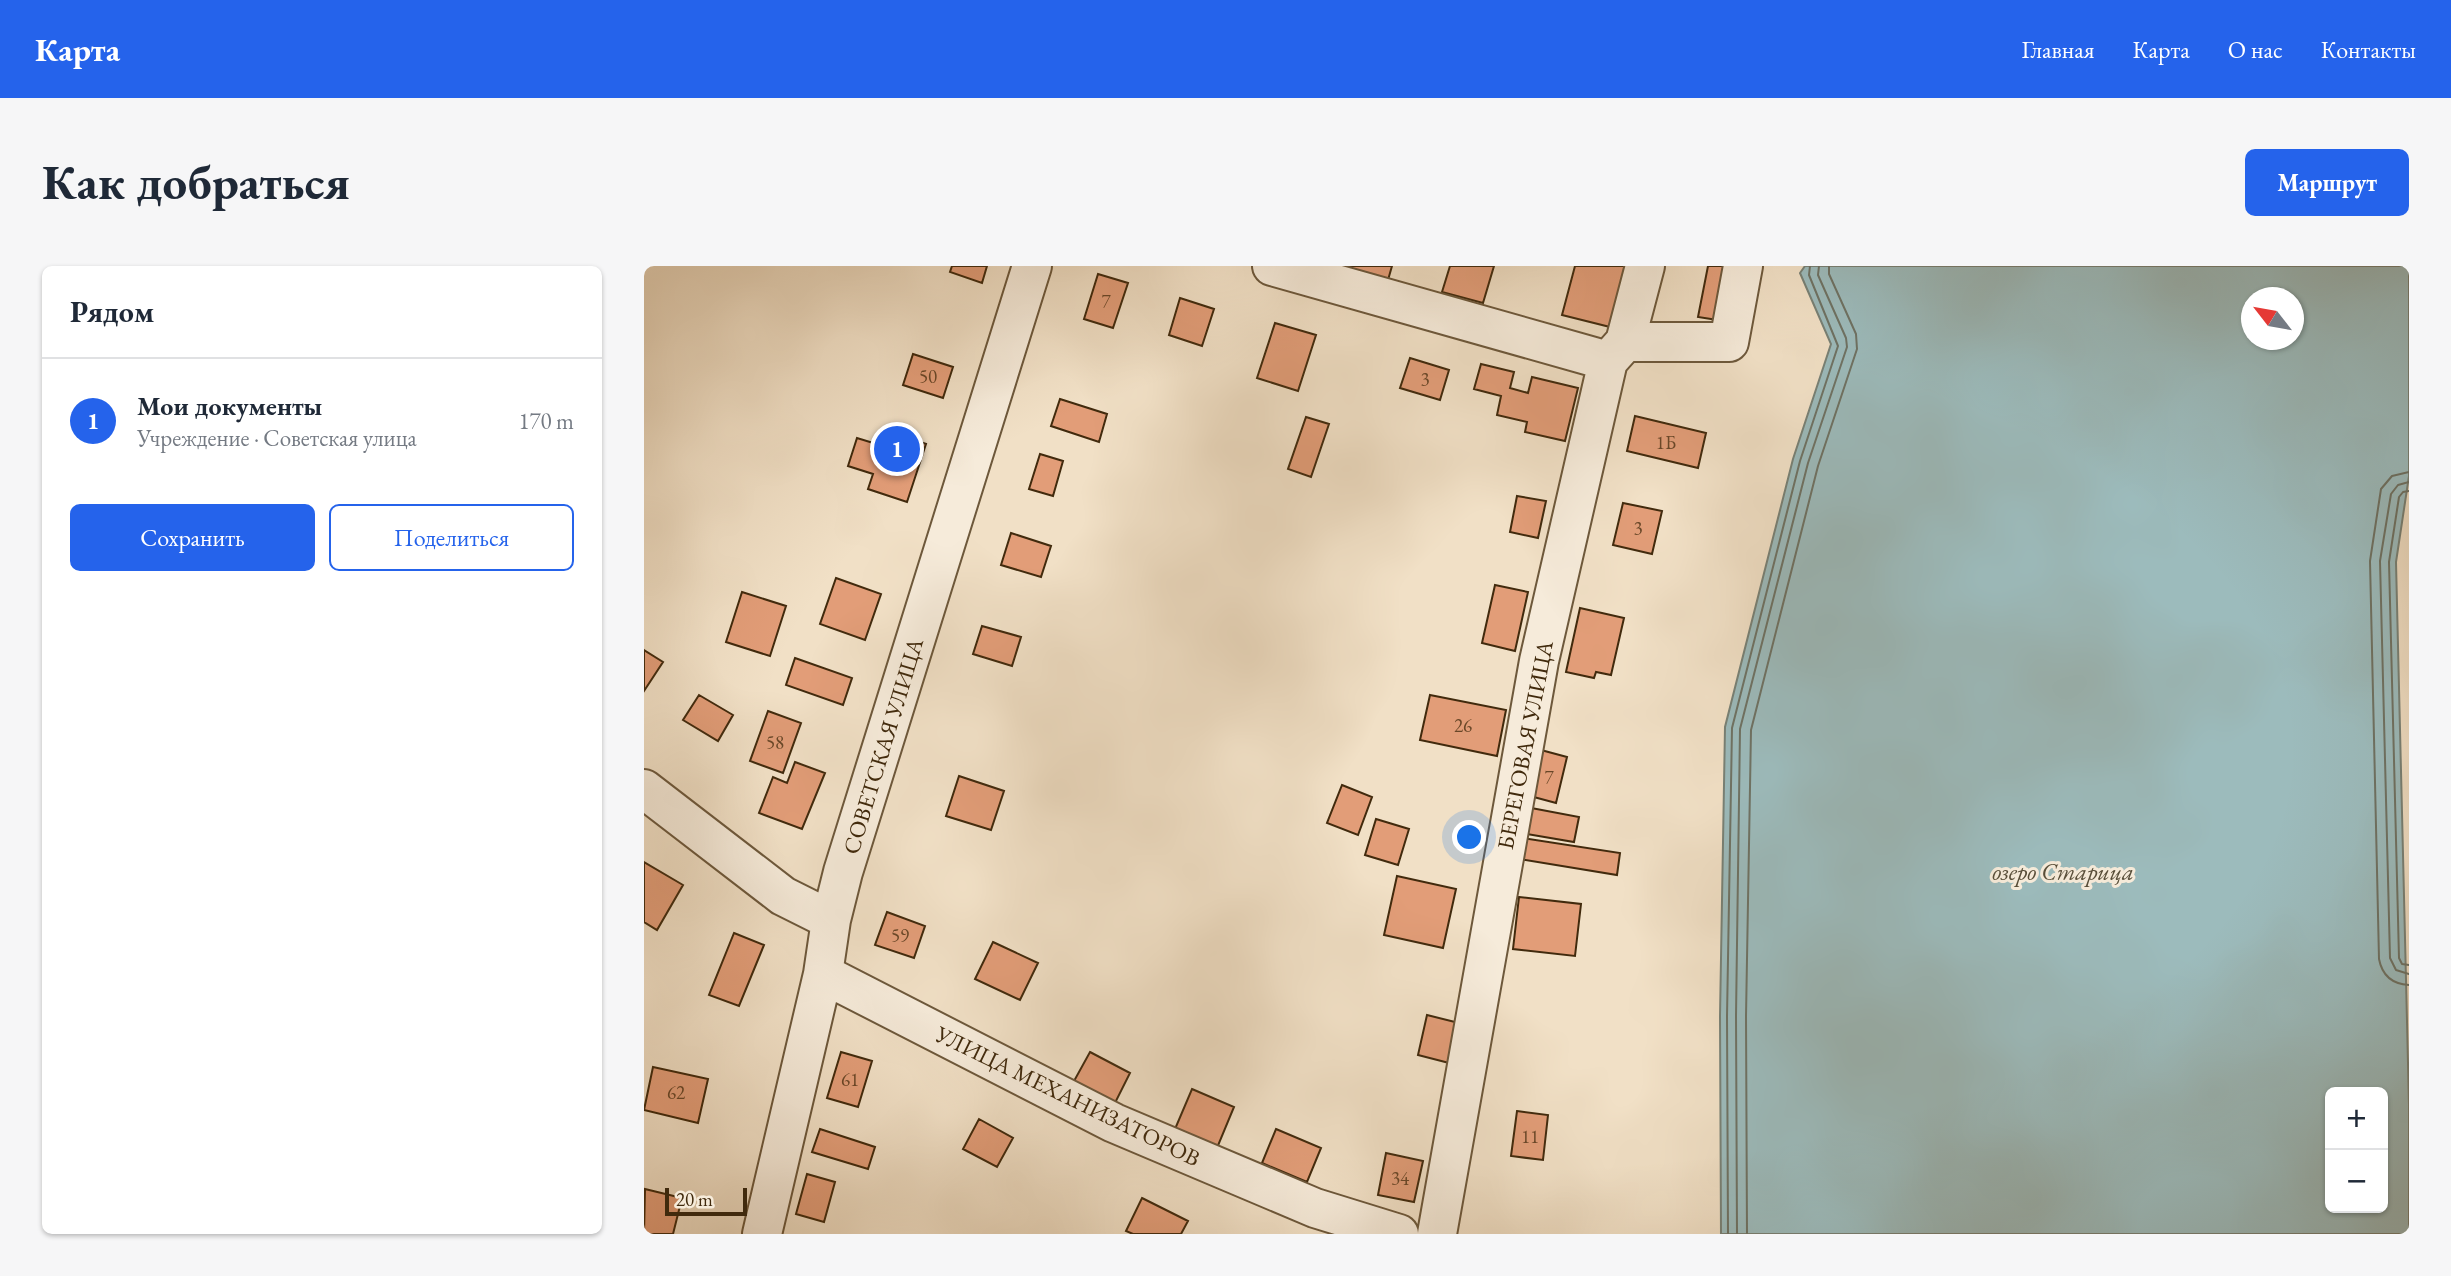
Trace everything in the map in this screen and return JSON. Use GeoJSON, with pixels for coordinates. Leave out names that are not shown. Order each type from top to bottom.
{"type":"FeatureCollection","features":[{"type":"Feature","properties":{"kind":"street","name":"СОВЕТСКАЯ УЛИЦА"},"geometry":{"type":"LineString","coordinates":[[762,1234],[822,974],[831,920],[848,859],[1032,266]]}},
{"type":"Feature","properties":{"kind":"street"},"geometry":{"type":"LineString","coordinates":[[1272,266],[1617,351],[1729,342],[1743,266]]}},
{"type":"Feature","properties":{"kind":"street","name":"БЕРЕГОВАЯ УЛИЦА"},"geometry":{"type":"LineString","coordinates":[[1437,1234],[1539,661],[1617,351],[1645,266]]}},
{"type":"Feature","properties":{"kind":"street"},"geometry":{"type":"LineString","coordinates":[[644,789],[783,896],[831,920]]}},
{"type":"Feature","properties":{"kind":"street","name":"УЛИЦА МЕХАНИЗАТОРОВ"},"geometry":{"type":"LineString","coordinates":[[822,974],[1114,1124],[1315,1209],[1399,1234]]}},
{"type":"Feature","properties":{"kind":"water","name":"озеро Старица"},"geometry":{"type":"Polygon","coordinates":[[[1805,266],[2409,266],[2409,476],[2396,562],[2409,1105],[2409,1234],[1721,1234],[1720,1016],[1725,727],[1793,459],[1831,344],[1800,273],[1805,266]]]}},
{"type":"Feature","properties":{"kind":"building"},"geometry":{"type":"Polygon","coordinates":[[[952,266],[987,266],[982,283],[950,272],[952,266]]]}},
{"type":"Feature","properties":{"kind":"building"},"geometry":{"type":"Polygon","coordinates":[[[1350,266],[1392,266],[1388,280],[1350,266]]]}},
{"type":"Feature","properties":{"kind":"building"},"geometry":{"type":"Polygon","coordinates":[[[1450,266],[1494,266],[1483,303],[1442,292],[1450,266]]]}},
{"type":"Feature","properties":{"kind":"building"},"geometry":{"type":"Polygon","coordinates":[[[1575,266],[1626,266],[1610,327],[1562,315],[1575,266]]]}},
{"type":"Feature","properties":{"kind":"building"},"geometry":{"type":"Polygon","coordinates":[[[1708,266],[1734,266],[1724,321],[1698,317],[1708,266]]]}},
{"type":"Feature","properties":{"kind":"building"},"geometry":{"type":"Polygon","coordinates":[[[1098,274],[1128,283],[1113,328],[1084,319],[1098,274]]]}},
{"type":"Feature","properties":{"kind":"building"},"geometry":{"type":"Polygon","coordinates":[[[1180,298],[1214,309],[1202,346],[1169,335],[1180,298]]]}},
{"type":"Feature","properties":{"kind":"building"},"geometry":{"type":"Polygon","coordinates":[[[1275,323],[1316,335],[1298,391],[1257,378],[1275,323]]]}},
{"type":"Feature","properties":{"kind":"building"},"geometry":{"type":"Polygon","coordinates":[[[913,354],[953,367],[943,398],[903,385],[913,354]]]}},
{"type":"Feature","properties":{"kind":"building"},"geometry":{"type":"Polygon","coordinates":[[[1410,358],[1449,370],[1440,400],[1400,388],[1410,358]]]}},
{"type":"Feature","properties":{"kind":"building"},"geometry":{"type":"Polygon","coordinates":[[[1481,364],[1514,372],[1510,388],[1528,393],[1532,377],[1578,388],[1565,441],[1525,432],[1527,422],[1497,415],[1501,396],[1474,389],[1481,364]]]}},
{"type":"Feature","properties":{"kind":"building"},"geometry":{"type":"Polygon","coordinates":[[[1060,399],[1107,414],[1099,442],[1051,426],[1060,399]]]}},
{"type":"Feature","properties":{"kind":"building"},"geometry":{"type":"Polygon","coordinates":[[[1635,416],[1706,433],[1698,468],[1627,451],[1635,416]]]}},
{"type":"Feature","properties":{"kind":"building"},"geometry":{"type":"Polygon","coordinates":[[[1306,417],[1329,424],[1311,477],[1288,469],[1306,417]]]}},
{"type":"Feature","properties":{"kind":"building"},"geometry":{"type":"Polygon","coordinates":[[[888,431],[926,444],[907,502],[868,489],[873,474],[848,466],[857,438],[883,446],[888,431]]]}},
{"type":"Feature","properties":{"kind":"building"},"geometry":{"type":"Polygon","coordinates":[[[1040,454],[1063,461],[1053,496],[1029,489],[1040,454]]]}},
{"type":"Feature","properties":{"kind":"building"},"geometry":{"type":"Polygon","coordinates":[[[1517,496],[1546,501],[1538,538],[1510,532],[1517,496]]]}},
{"type":"Feature","properties":{"kind":"building"},"geometry":{"type":"Polygon","coordinates":[[[1623,503],[1662,511],[1652,554],[1613,545],[1623,503]]]}},
{"type":"Feature","properties":{"kind":"building"},"geometry":{"type":"Polygon","coordinates":[[[1011,533],[1051,546],[1041,577],[1001,565],[1011,533]]]}},
{"type":"Feature","properties":{"kind":"building"},"geometry":{"type":"Polygon","coordinates":[[[836,578],[881,594],[865,640],[820,624],[836,578]]]}},
{"type":"Feature","properties":{"kind":"building"},"geometry":{"type":"Polygon","coordinates":[[[1495,585],[1528,592],[1515,651],[1482,643],[1495,585]]]}},
{"type":"Feature","properties":{"kind":"building"},"geometry":{"type":"Polygon","coordinates":[[[742,592],[786,606],[770,656],[726,642],[742,592]]]}},
{"type":"Feature","properties":{"kind":"building"},"geometry":{"type":"Polygon","coordinates":[[[1580,608],[1624,618],[1611,675],[1596,672],[1594,678],[1566,672],[1580,608]]]}},
{"type":"Feature","properties":{"kind":"building"},"geometry":{"type":"Polygon","coordinates":[[[982,626],[1021,637],[1012,666],[973,654],[982,626]]]}},
{"type":"Feature","properties":{"kind":"building"},"geometry":{"type":"Polygon","coordinates":[[[644,650],[663,662],[644,691],[644,650]]]}},
{"type":"Feature","properties":{"kind":"building"},"geometry":{"type":"Polygon","coordinates":[[[795,658],[852,678],[843,705],[786,685],[795,658]]]}},
{"type":"Feature","properties":{"kind":"building"},"geometry":{"type":"Polygon","coordinates":[[[699,695],[733,715],[718,741],[683,720],[699,695]]]}},
{"type":"Feature","properties":{"kind":"building"},"geometry":{"type":"Polygon","coordinates":[[[1430,695],[1506,710],[1497,756],[1420,740],[1430,695]]]}},
{"type":"Feature","properties":{"kind":"building"},"geometry":{"type":"Polygon","coordinates":[[[768,711],[801,723],[783,773],[750,761],[768,711]]]}},
{"type":"Feature","properties":{"kind":"building"},"geometry":{"type":"Polygon","coordinates":[[[1541,750],[1567,757],[1556,803],[1530,796],[1541,750]]]}},
{"type":"Feature","properties":{"kind":"building"},"geometry":{"type":"Polygon","coordinates":[[[795,762],[825,773],[802,829],[759,813],[773,777],[787,783],[795,762]]]}},
{"type":"Feature","properties":{"kind":"building"},"geometry":{"type":"Polygon","coordinates":[[[959,776],[1004,791],[991,830],[946,816],[959,776]]]}},
{"type":"Feature","properties":{"kind":"building"},"geometry":{"type":"Polygon","coordinates":[[[1342,785],[1372,797],[1358,835],[1327,823],[1342,785]]]}},
{"type":"Feature","properties":{"kind":"building"},"geometry":{"type":"Polygon","coordinates":[[[1526,807],[1579,817],[1574,842],[1521,833],[1526,807]]]}},
{"type":"Feature","properties":{"kind":"building"},"geometry":{"type":"Polygon","coordinates":[[[1376,819],[1409,829],[1398,865],[1365,855],[1376,819]]]}},
{"type":"Feature","properties":{"kind":"building"},"geometry":{"type":"Polygon","coordinates":[[[1523,838],[1620,853],[1617,875],[1519,859],[1523,838]]]}},
{"type":"Feature","properties":{"kind":"building"},"geometry":{"type":"Polygon","coordinates":[[[644,862],[683,885],[657,930],[644,922],[644,862]]]}},
{"type":"Feature","properties":{"kind":"building"},"geometry":{"type":"Polygon","coordinates":[[[1397,876],[1456,889],[1443,948],[1384,935],[1397,876]]]}},
{"type":"Feature","properties":{"kind":"building"},"geometry":{"type":"Polygon","coordinates":[[[1519,897],[1581,904],[1575,956],[1513,949],[1519,897]]]}},
{"type":"Feature","properties":{"kind":"building"},"geometry":{"type":"Polygon","coordinates":[[[887,912],[925,926],[914,958],[875,945],[887,912]]]}},
{"type":"Feature","properties":{"kind":"building"},"geometry":{"type":"Polygon","coordinates":[[[734,933],[764,945],[739,1006],[709,995],[734,933]]]}},
{"type":"Feature","properties":{"kind":"building"},"geometry":{"type":"Polygon","coordinates":[[[993,942],[1038,963],[1020,1000],[975,979],[993,942]]]}},
{"type":"Feature","properties":{"kind":"building"},"geometry":{"type":"Polygon","coordinates":[[[1427,1015],[1463,1024],[1453,1064],[1418,1055],[1427,1015]]]}},
{"type":"Feature","properties":{"kind":"building"},"geometry":{"type":"Polygon","coordinates":[[[841,1052],[872,1061],[858,1107],[827,1098],[841,1052]]]}},
{"type":"Feature","properties":{"kind":"building"},"geometry":{"type":"Polygon","coordinates":[[[1090,1052],[1130,1073],[1115,1103],[1074,1081],[1090,1052]]]}},
{"type":"Feature","properties":{"kind":"building"},"geometry":{"type":"Polygon","coordinates":[[[653,1067],[708,1079],[698,1123],[644,1110],[653,1067]]]}},
{"type":"Feature","properties":{"kind":"building"},"geometry":{"type":"Polygon","coordinates":[[[1192,1089],[1234,1107],[1217,1148],[1175,1129],[1192,1089]]]}},
{"type":"Feature","properties":{"kind":"building"},"geometry":{"type":"Polygon","coordinates":[[[1517,1111],[1548,1115],[1543,1160],[1511,1156],[1517,1111]]]}},
{"type":"Feature","properties":{"kind":"building"},"geometry":{"type":"Polygon","coordinates":[[[979,1119],[1013,1138],[997,1167],[963,1149],[979,1119]]]}},
{"type":"Feature","properties":{"kind":"building"},"geometry":{"type":"Polygon","coordinates":[[[820,1129],[875,1147],[868,1169],[812,1152],[820,1129]]]}},
{"type":"Feature","properties":{"kind":"building"},"geometry":{"type":"Polygon","coordinates":[[[1276,1129],[1321,1148],[1307,1182],[1262,1163],[1276,1129]]]}},
{"type":"Feature","properties":{"kind":"building"},"geometry":{"type":"Polygon","coordinates":[[[1386,1153],[1423,1161],[1414,1202],[1378,1195],[1386,1153]]]}},
{"type":"Feature","properties":{"kind":"building"},"geometry":{"type":"Polygon","coordinates":[[[807,1174],[835,1182],[824,1222],[796,1214],[807,1174]]]}},
{"type":"Feature","properties":{"kind":"building"},"geometry":{"type":"Polygon","coordinates":[[[645,1189],[682,1198],[673,1234],[644,1234],[645,1189]]]}},
{"type":"Feature","properties":{"kind":"building"},"geometry":{"type":"Polygon","coordinates":[[[1142,1198],[1188,1221],[1181,1234],[1133,1234],[1126,1231],[1142,1198]]]}},
{"type":"Feature","properties":{"kind":"place","name":"Мои документы"},"geometry":{"type":"Point","coordinates":[897,449]}}]}
